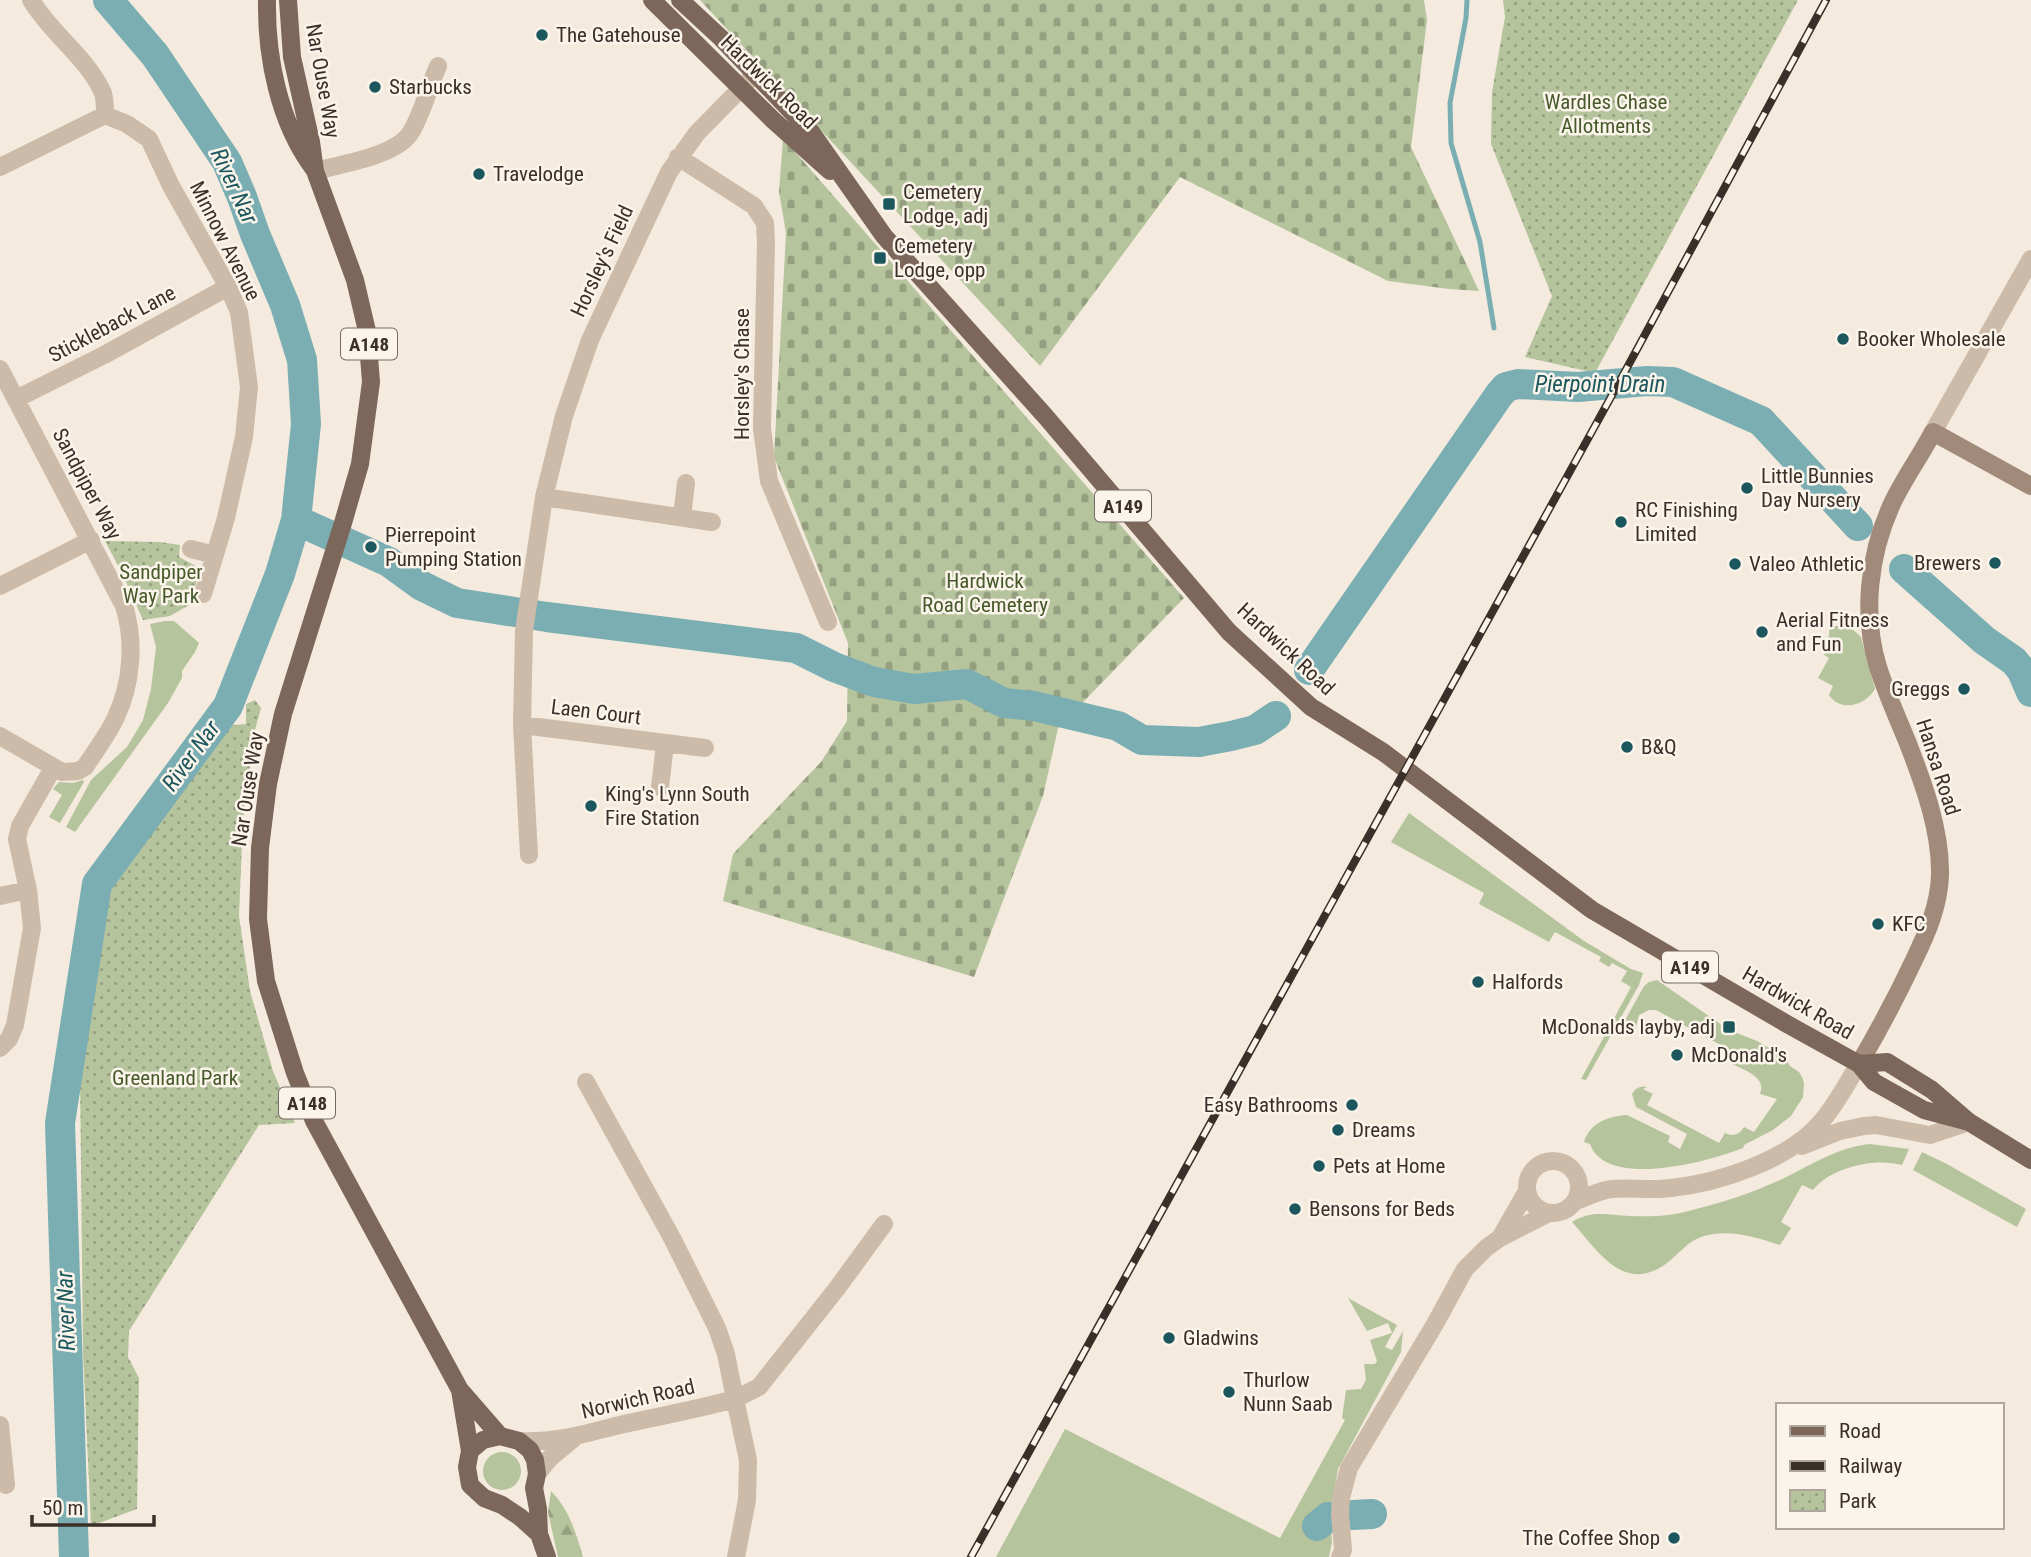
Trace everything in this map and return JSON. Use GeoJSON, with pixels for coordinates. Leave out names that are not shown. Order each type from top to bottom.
{"type":"FeatureCollection","features":[{"type":"Feature","properties":{"kind":"main road","name":"Nar Ouse Way"},"geometry":{"type":"LineString","coordinates":[[267,0],[267,30],[279,93],[298,148],[315,171]]}},
{"type":"Feature","properties":{"kind":"main road","name":"Nar Ouse Way"},"geometry":{"type":"LineString","coordinates":[[288,0],[295,70],[315,171],[355,280],[365,320],[372,382],[360,464],[283,714],[268,785],[260,848],[258,919],[266,981],[295,1073],[314,1121],[460,1390],[500,1436]]}},
{"type":"Feature","properties":{"kind":"main road","name":"Hardwick Road"},"geometry":{"type":"LineString","coordinates":[[652,0],[774,120],[856,194]]}},
{"type":"Feature","properties":{"kind":"main road","name":"Hardwick Road"},"geometry":{"type":"LineString","coordinates":[[680,0],[721,38],[811,132],[884,236],[1046,416],[1229,632],[1311,708],[1384,752],[1592,910],[1859,1064],[1874,1082],[1924,1110],[1969,1122],[2031,1160]]}},
{"type":"Feature","properties":{"kind":"main road","name":"Nar Ouse Way"},"geometry":{"type":"LineString","coordinates":[[460,1390],[470,1451],[467,1467],[470,1485],[484,1499],[502,1505],[539,1534]]}},
{"type":"Feature","properties":{"kind":"main road"},"geometry":{"type":"LineString","coordinates":[[470,1451],[483,1440],[500,1436],[519,1441],[530,1450],[535,1460],[539,1534],[547,1557]]}},
{"type":"Feature","properties":{"kind":"main road"},"geometry":{"type":"LineString","coordinates":[[502,1505],[520,1500],[536,1481]]}},
{"type":"Feature","properties":{"kind":"street"},"geometry":{"type":"LineString","coordinates":[[0,167],[105,115],[104,96],[92,73],[41,17],[31,0]]}},
{"type":"Feature","properties":{"kind":"street"},"geometry":{"type":"LineString","coordinates":[[315,171],[379,154],[398,145],[410,134],[438,65]]}},
{"type":"Feature","properties":{"kind":"street","name":"Horsley's Field"},"geometry":{"type":"LineString","coordinates":[[530,855],[522,725],[524,624],[544,497],[564,416],[590,340],[669,172],[697,133],[755,74]]}},
{"type":"Feature","properties":{"kind":"street","name":"Minnow Avenue"},"geometry":{"type":"LineString","coordinates":[[105,115],[127,124],[149,139],[171,186],[228,287],[239,312],[248,387],[244,437],[226,518],[203,594]]}},
{"type":"Feature","properties":{"kind":"street","name":"Horsley's Chase"},"geometry":{"type":"LineString","coordinates":[[678,157],[754,206],[765,223],[762,428],[769,481],[828,622]]}},
{"type":"Feature","properties":{"kind":"street","name":"Hansa Road"},"geometry":{"type":"LineString","coordinates":[[1859,1064],[1895,1001],[1926,936],[1937,902],[1940,874],[1933,815],[1878,667],[1870,612],[1871,577],[1891,506],[2031,259]]}},
{"type":"Feature","properties":{"kind":"street","name":"Stickleback Lane"},"geometry":{"type":"LineString","coordinates":[[16,399],[104,355],[228,287]]}},
{"type":"Feature","properties":{"kind":"street","name":"Sandpiper Way"},"geometry":{"type":"LineString","coordinates":[[0,369],[91,540],[130,623],[129,673],[124,697],[116,716],[85,767],[70,772],[53,768]]}},
{"type":"Feature","properties":{"kind":"street"},"geometry":{"type":"LineString","coordinates":[[1933,432],[2031,486]]}},
{"type":"Feature","properties":{"kind":"street"},"geometry":{"type":"LineString","coordinates":[[682,517],[686,484]]}},
{"type":"Feature","properties":{"kind":"street"},"geometry":{"type":"LineString","coordinates":[[544,497],[712,522]]}},
{"type":"Feature","properties":{"kind":"street"},"geometry":{"type":"LineString","coordinates":[[0,586],[91,540]]}},
{"type":"Feature","properties":{"kind":"street"},"geometry":{"type":"LineString","coordinates":[[191,549],[215,555]]}},
{"type":"Feature","properties":{"kind":"street","name":"Laen Court"},"geometry":{"type":"LineString","coordinates":[[522,725],[705,748]]}},
{"type":"Feature","properties":{"kind":"street"},"geometry":{"type":"LineString","coordinates":[[0,736],[53,768],[20,826],[17,839],[28,890],[32,928],[15,1025],[9,1039],[0,1048]]}},
{"type":"Feature","properties":{"kind":"street","name":"Laen Court"},"geometry":{"type":"LineString","coordinates":[[660,788],[665,744]]}},
{"type":"Feature","properties":{"kind":"street"},"geometry":{"type":"LineString","coordinates":[[0,896],[28,890]]}},
{"type":"Feature","properties":{"kind":"street"},"geometry":{"type":"LineString","coordinates":[[1744,1170],[1786,1150],[1813,1130],[1828,1113],[1859,1064]]}},
{"type":"Feature","properties":{"kind":"street"},"geometry":{"type":"LineString","coordinates":[[586,1082],[672,1238],[717,1328],[726,1354],[748,1460],[747,1500],[736,1557]]}},
{"type":"Feature","properties":{"kind":"street"},"geometry":{"type":"LineString","coordinates":[[1340,1557],[1343,1550],[1341,1498],[1349,1468],[1356,1454],[1465,1269],[1500,1238],[1549,1213],[1564,1211],[1576,1200],[1610,1189],[1654,1190],[1682,1187],[1744,1170],[1852,1128],[1876,1125],[1930,1135],[1969,1122]]}},
{"type":"Feature","properties":{"kind":"street"},"geometry":{"type":"LineString","coordinates":[[1500,1238],[1527,1191],[1531,1173],[1537,1166],[1546,1162],[1562,1162],[1575,1172],[1610,1189]]}},
{"type":"Feature","properties":{"kind":"street"},"geometry":{"type":"LineString","coordinates":[[1575,1172],[1580,1187],[1576,1200]]}},
{"type":"Feature","properties":{"kind":"street"},"geometry":{"type":"LineString","coordinates":[[1527,1191],[1535,1206],[1549,1213]]}},
{"type":"Feature","properties":{"kind":"street","name":"Norwich Road"},"geometry":{"type":"LineString","coordinates":[[519,1441],[541,1442],[574,1437],[712,1406],[735,1399],[759,1387],[884,1224]]}},
{"type":"Feature","properties":{"kind":"street"},"geometry":{"type":"LineString","coordinates":[[0,1425],[6,1485]]}},
{"type":"Feature","properties":{"kind":"street","name":"Norwich Road"},"geometry":{"type":"LineString","coordinates":[[536,1481],[551,1458],[574,1437]]}},
{"type":"Feature","properties":{"kind":"green space"},"geometry":{"type":"Polygon","coordinates":[[[700,0],[1424,0],[1427,20],[1411,147],[1479,291],[1388,281],[1180,177],[1040,366],[700,0]]]}},
{"type":"Feature","properties":{"kind":"green space","name":"Wardles Chase Allotments"},"geometry":{"type":"Polygon","coordinates":[[[1503,0],[1798,0],[1595,373],[1525,357],[1552,296],[1491,144],[1492,92],[1505,17],[1503,0]]]}},
{"type":"Feature","properties":{"kind":"green space","name":"Hardwick Road Cemetery"},"geometry":{"type":"Polygon","coordinates":[[[783,138],[1184,598],[1058,728],[1043,796],[974,977],[723,901],[733,854],[821,762],[847,721],[848,643],[774,457],[786,233],[779,192],[783,138]]]}},
{"type":"Feature","properties":{"kind":"green space","name":"Sandpiper Way Park"},"geometry":{"type":"Polygon","coordinates":[[[105,541],[180,545],[179,557],[196,566],[199,572],[191,604],[170,616],[143,620],[105,541]]]}},
{"type":"Feature","properties":{"kind":"green space"},"geometry":{"type":"Polygon","coordinates":[[[174,621],[199,643],[182,671],[182,678],[168,703],[75,832],[66,827],[91,780],[127,747],[143,720],[151,689],[156,647],[150,624],[174,621]]]}},
{"type":"Feature","properties":{"kind":"green space"},"geometry":{"type":"Polygon","coordinates":[[[1830,626],[1849,626],[1861,637],[1875,689],[1860,703],[1846,705],[1834,701],[1829,695],[1833,686],[1818,678],[1829,658],[1824,655],[1830,626]]]}},
{"type":"Feature","properties":{"kind":"green space","name":"Greenland Park"},"geometry":{"type":"Polygon","coordinates":[[[255,700],[261,708],[255,730],[243,819],[239,916],[250,991],[273,1071],[295,1123],[259,1125],[129,1331],[128,1357],[139,1378],[137,1509],[91,1526],[83,1353],[80,1073],[106,903],[118,872],[223,726],[246,724],[246,704],[255,700]]]}},
{"type":"Feature","properties":{"kind":"green space"},"geometry":{"type":"Polygon","coordinates":[[[83,780],[60,823],[49,817],[62,795],[53,789],[59,782],[73,783],[83,780]]]}},
{"type":"Feature","properties":{"kind":"green space"},"geometry":{"type":"Polygon","coordinates":[[[1409,813],[1584,941],[1631,969],[1643,973],[1639,985],[1586,1080],[1581,1079],[1631,987],[1621,981],[1627,971],[1612,963],[1609,967],[1599,961],[1601,957],[1555,932],[1549,942],[1479,904],[1484,893],[1391,842],[1409,813]]]}},
{"type":"Feature","properties":{"kind":"green space"},"geometry":{"type":"Polygon","coordinates":[[[1657,980],[1729,1030],[1757,1041],[1785,1057],[1790,1066],[1799,1072],[1804,1083],[1803,1097],[1791,1116],[1743,1148],[1685,1165],[1637,1169],[1616,1166],[1600,1158],[1590,1144],[1584,1142],[1595,1125],[1613,1117],[1627,1115],[1670,1136],[1668,1142],[1680,1149],[1687,1134],[1636,1107],[1632,1094],[1640,1087],[1647,1087],[1643,1089],[1653,1094],[1647,1105],[1719,1143],[1725,1133],[1736,1134],[1744,1127],[1754,1132],[1777,1099],[1760,1094],[1757,1078],[1730,1063],[1728,1049],[1656,1010],[1639,1015],[1634,1035],[1624,1027],[1624,1022],[1644,986],[1657,980]]]}},
{"type":"Feature","properties":{"kind":"green space"},"geometry":{"type":"Polygon","coordinates":[[[1870,1144],[1909,1149],[1902,1165],[1879,1162],[1853,1166],[1830,1176],[1813,1190],[1802,1185],[1781,1222],[1791,1228],[1780,1245],[1741,1235],[1711,1234],[1691,1242],[1652,1272],[1638,1274],[1625,1272],[1613,1265],[1572,1222],[1593,1215],[1652,1216],[1689,1211],[1747,1194],[1829,1155],[1870,1144]]]}},
{"type":"Feature","properties":{"kind":"green space"},"geometry":{"type":"Polygon","coordinates":[[[1922,1152],[2026,1209],[2017,1227],[1913,1170],[1922,1152]]]}},
{"type":"Feature","properties":{"kind":"green space"},"geometry":{"type":"Polygon","coordinates":[[[1348,1298],[1397,1325],[1385,1347],[1392,1350],[1403,1331],[1401,1352],[1338,1469],[1330,1516],[1332,1542],[1329,1557],[996,1557],[1065,1429],[1280,1538],[1345,1420],[1342,1418],[1346,1390],[1361,1389],[1366,1380],[1364,1364],[1375,1364],[1377,1361],[1370,1340],[1392,1333],[1388,1323],[1367,1331],[1348,1298]]]}},
{"type":"Feature","properties":{"kind":"green space"},"geometry":{"type":"Polygon","coordinates":[[[502,1452],[515,1458],[521,1471],[515,1484],[502,1490],[489,1484],[483,1471],[489,1458],[502,1452]]]}},
{"type":"Feature","properties":{"kind":"green space"},"geometry":{"type":"Polygon","coordinates":[[[551,1491],[567,1513],[583,1557],[558,1557],[548,1512],[551,1491]]]}},
{"type":"Feature","properties":{"kind":"waterway","name":"River Nar"},"geometry":{"type":"LineString","coordinates":[[74,1557],[60,1123],[97,884],[228,706],[280,574],[296,520],[306,424],[302,360],[285,305],[227,162],[155,55],[108,0]]}},
{"type":"Feature","properties":{"kind":"waterway"},"geometry":{"type":"LineString","coordinates":[[1467,0],[1450,103],[1451,143],[1480,242],[1494,328]]}},
{"type":"Feature","properties":{"kind":"waterway","name":"Pierpoint Drain"},"geometry":{"type":"LineString","coordinates":[[1309,670],[1506,387],[1518,384],[1578,387],[1647,381],[1673,382],[1761,421],[1858,526]]}},
{"type":"Feature","properties":{"kind":"waterway"},"geometry":{"type":"LineString","coordinates":[[296,520],[389,562],[422,586],[457,603],[796,648],[834,667],[874,682],[914,689],[967,684],[1004,703],[1034,706],[1118,726],[1142,740],[1199,742],[1255,730],[1276,716]]}},
{"type":"Feature","properties":{"kind":"waterway","name":"Pierpoint Drain"},"geometry":{"type":"LineString","coordinates":[[1904,569],[1984,640],[2014,661],[2022,671],[2031,692]]}},
{"type":"Feature","properties":{"kind":"waterway"},"geometry":{"type":"LineString","coordinates":[[1353,1515],[1372,1514]]}},
{"type":"Feature","properties":{"kind":"waterway"},"geometry":{"type":"LineString","coordinates":[[1317,1526],[1328,1517]]}},
{"type":"Feature","properties":{"kind":"railway"},"geometry":{"type":"LineString","coordinates":[[971,1557],[1622,377],[1826,0]]}},
{"type":"Feature","properties":{"kind":"place","name":"The Gatehouse"},"geometry":{"type":"Point","coordinates":[542,35]}},
{"type":"Feature","properties":{"kind":"place","name":"Starbucks"},"geometry":{"type":"Point","coordinates":[375,87]}},
{"type":"Feature","properties":{"kind":"place","name":"Travelodge"},"geometry":{"type":"Point","coordinates":[479,174]}},
{"type":"Feature","properties":{"kind":"place","name":"Cemetery Lodge, adj"},"geometry":{"type":"Point","coordinates":[889,204]}},
{"type":"Feature","properties":{"kind":"place","name":"Cemetery Lodge, opp"},"geometry":{"type":"Point","coordinates":[880,258]}},
{"type":"Feature","properties":{"kind":"place","name":"Booker Wholesale"},"geometry":{"type":"Point","coordinates":[1843,339]}},
{"type":"Feature","properties":{"kind":"place","name":"Little Bunnies Day Nursery"},"geometry":{"type":"Point","coordinates":[1747,488]}},
{"type":"Feature","properties":{"kind":"place","name":"RC Finishing Limited"},"geometry":{"type":"Point","coordinates":[1621,522]}},
{"type":"Feature","properties":{"kind":"place","name":"Pierrepoint Pumping Station"},"geometry":{"type":"Point","coordinates":[371,547]}},
{"type":"Feature","properties":{"kind":"place","name":"Brewers"},"geometry":{"type":"Point","coordinates":[1995,563]}},
{"type":"Feature","properties":{"kind":"place","name":"Valeo Athletic"},"geometry":{"type":"Point","coordinates":[1735,564]}},
{"type":"Feature","properties":{"kind":"place","name":"Aerial Fitness and Fun"},"geometry":{"type":"Point","coordinates":[1762,632]}},
{"type":"Feature","properties":{"kind":"place","name":"Greggs"},"geometry":{"type":"Point","coordinates":[1964,689]}},
{"type":"Feature","properties":{"kind":"place","name":"B&Q"},"geometry":{"type":"Point","coordinates":[1627,747]}},
{"type":"Feature","properties":{"kind":"place","name":"King's Lynn South Fire Station"},"geometry":{"type":"Point","coordinates":[591,806]}},
{"type":"Feature","properties":{"kind":"place","name":"KFC"},"geometry":{"type":"Point","coordinates":[1878,924]}},
{"type":"Feature","properties":{"kind":"place","name":"Halfords"},"geometry":{"type":"Point","coordinates":[1478,982]}},
{"type":"Feature","properties":{"kind":"place","name":"McDonalds layby, adj"},"geometry":{"type":"Point","coordinates":[1729,1027]}},
{"type":"Feature","properties":{"kind":"place","name":"McDonald's"},"geometry":{"type":"Point","coordinates":[1677,1055]}},
{"type":"Feature","properties":{"kind":"place","name":"Easy Bathrooms"},"geometry":{"type":"Point","coordinates":[1352,1105]}},
{"type":"Feature","properties":{"kind":"place","name":"Dreams"},"geometry":{"type":"Point","coordinates":[1338,1130]}},
{"type":"Feature","properties":{"kind":"place","name":"Pets at Home"},"geometry":{"type":"Point","coordinates":[1319,1166]}},
{"type":"Feature","properties":{"kind":"place","name":"Bensons for Beds"},"geometry":{"type":"Point","coordinates":[1295,1209]}},
{"type":"Feature","properties":{"kind":"place","name":"Gladwins"},"geometry":{"type":"Point","coordinates":[1169,1338]}},
{"type":"Feature","properties":{"kind":"place","name":"Thurlow Nunn Saab"},"geometry":{"type":"Point","coordinates":[1229,1392]}},
{"type":"Feature","properties":{"kind":"place","name":"The Coffee Shop"},"geometry":{"type":"Point","coordinates":[1674,1538]}}]}
